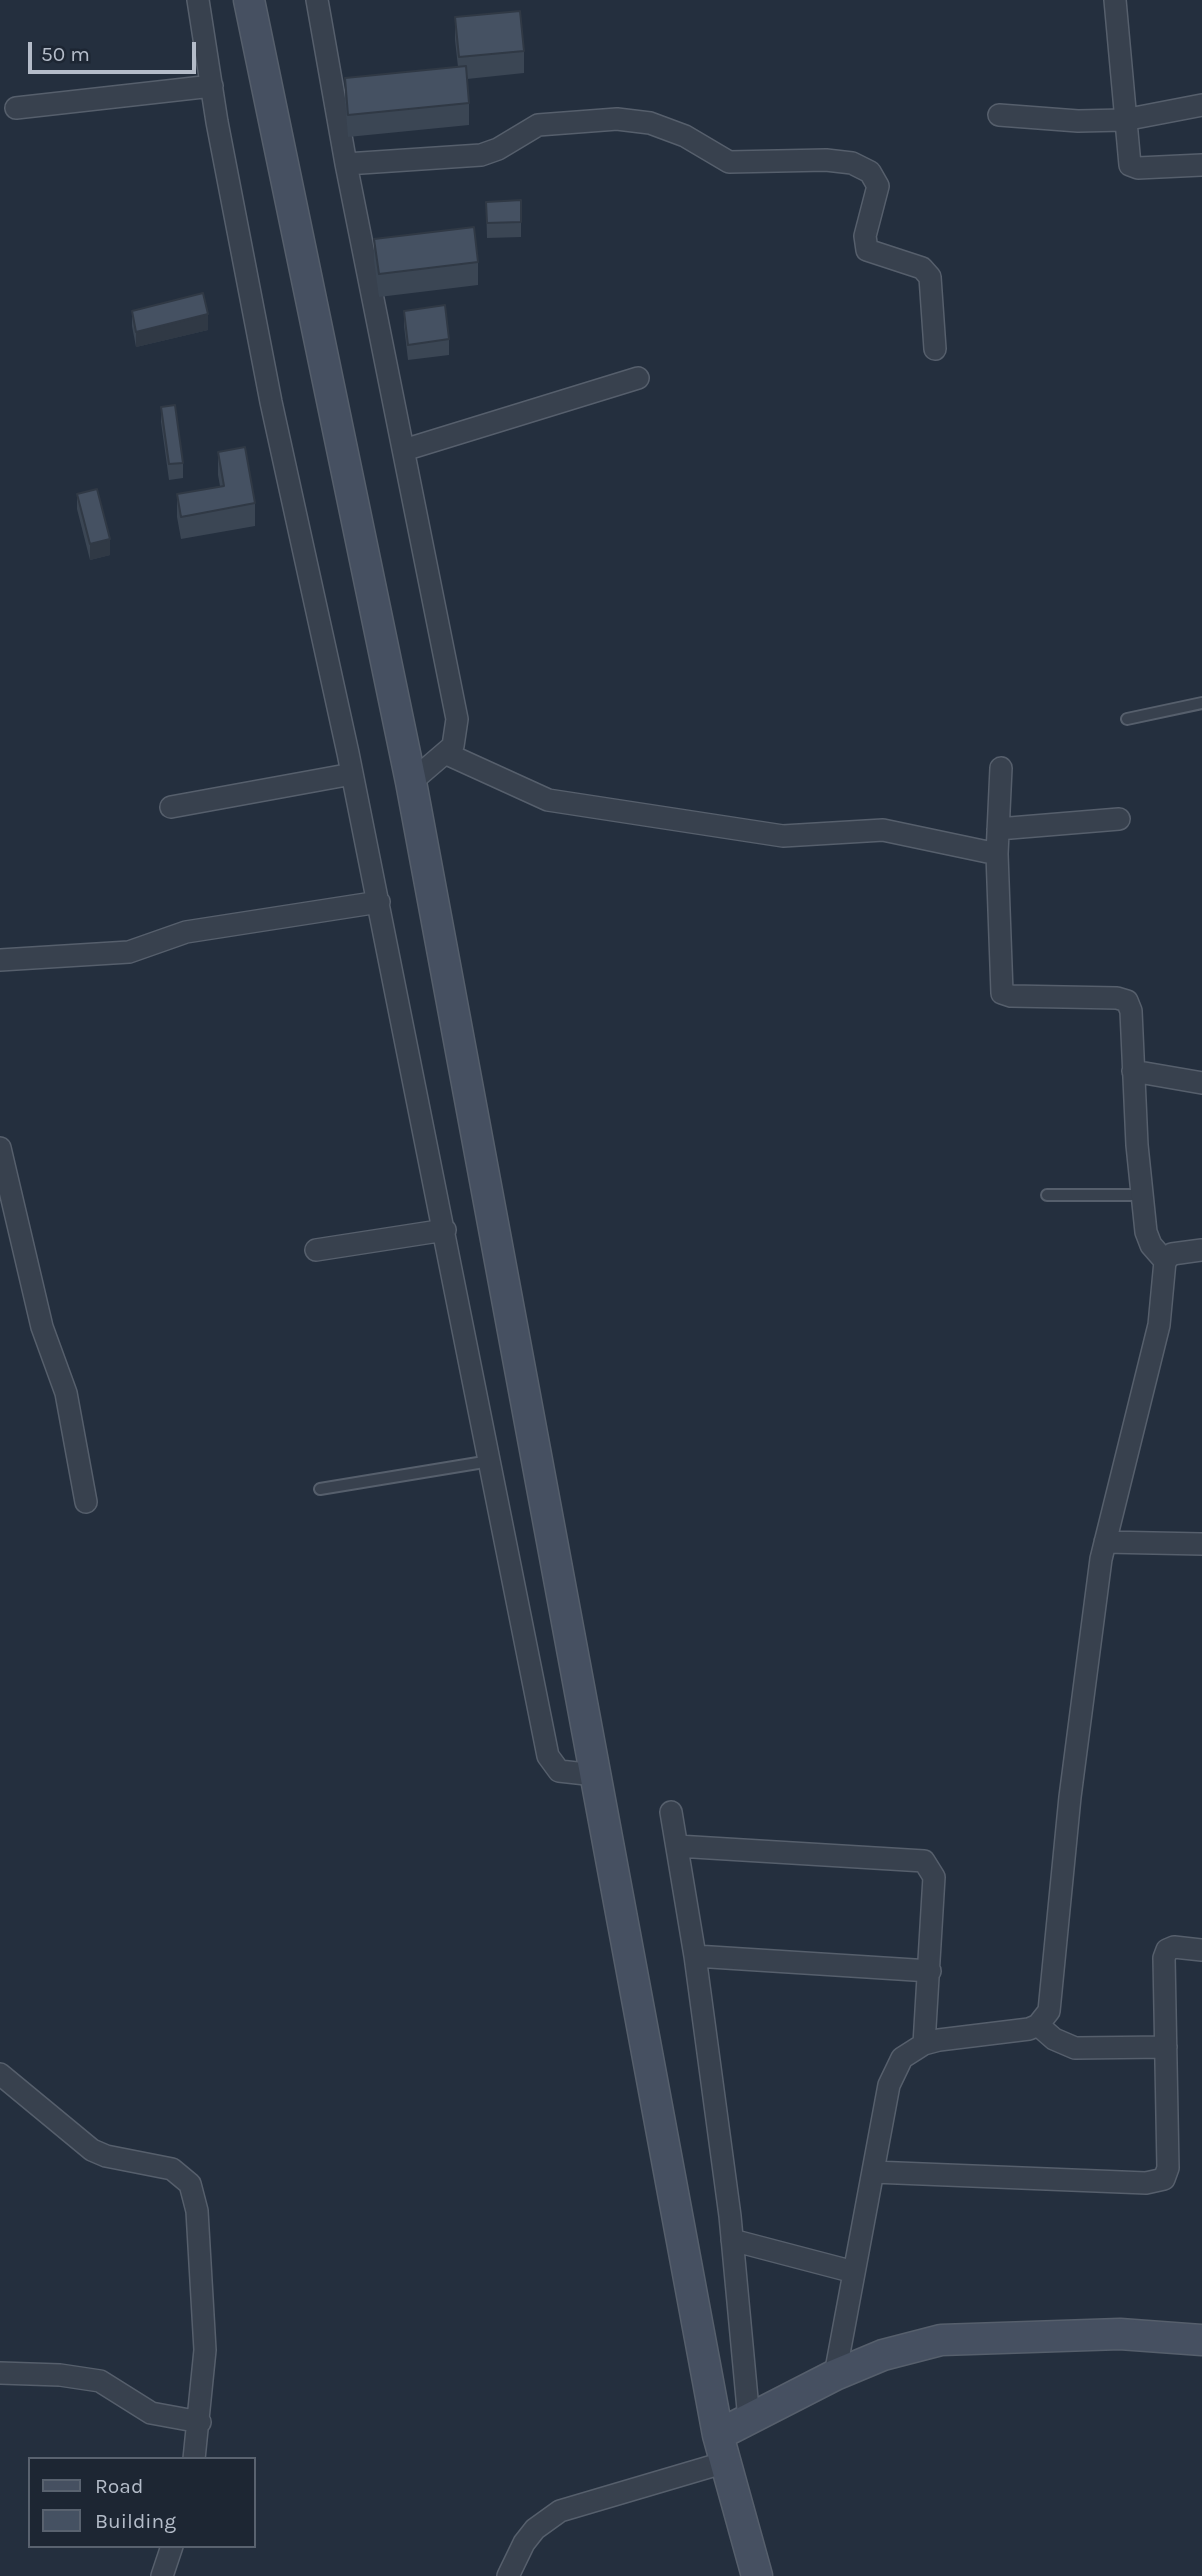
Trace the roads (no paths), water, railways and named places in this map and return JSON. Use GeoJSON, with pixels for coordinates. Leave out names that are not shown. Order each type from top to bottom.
{"type":"FeatureCollection","features":[{"type":"Feature","properties":{"kind":"street"},"geometry":{"type":"LineString","coordinates":[[198,0],[271,402],[379,902],[548,1756],[559,1771],[595,1775]]}},
{"type":"Feature","properties":{"kind":"street"},"geometry":{"type":"LineString","coordinates":[[249,0],[411,782],[722,2449],[757,2576]]}},
{"type":"Feature","properties":{"kind":"street"},"geometry":{"type":"LineString","coordinates":[[317,0],[346,164],[457,719],[456,738],[447,754],[411,782]]}},
{"type":"Feature","properties":{"kind":"street"},"geometry":{"type":"LineString","coordinates":[[1115,0],[1124,120],[1132,167],[1202,165]]}},
{"type":"Feature","properties":{"kind":"street"},"geometry":{"type":"LineString","coordinates":[[16,108],[212,86]]}},
{"type":"Feature","properties":{"kind":"street"},"geometry":{"type":"LineString","coordinates":[[999,115],[1078,121],[1124,120],[1202,105]]}},
{"type":"Feature","properties":{"kind":"street"},"geometry":{"type":"LineString","coordinates":[[346,164],[481,155],[498,149],[538,125],[617,119],[650,123],[685,136],[729,162],[826,160],[852,163],[870,172],[877,186],[865,236],[867,250],[922,268],[930,277],[935,349]]}},
{"type":"Feature","properties":{"kind":"street"},"geometry":{"type":"LineString","coordinates":[[404,450],[638,377]]}},
{"type":"Feature","properties":{"kind":"street"},"geometry":{"type":"LineString","coordinates":[[447,754],[548,800],[783,836],[883,830],[997,854]]}},
{"type":"Feature","properties":{"kind":"street"},"geometry":{"type":"LineString","coordinates":[[1001,768],[997,854],[1003,993],[1011,996],[1116,998],[1127,1001],[1131,1011],[1142,1195],[1148,1238],[1165,1261]]}},
{"type":"Feature","properties":{"kind":"street"},"geometry":{"type":"LineString","coordinates":[[172,807],[352,774]]}},
{"type":"Feature","properties":{"kind":"street"},"geometry":{"type":"LineString","coordinates":[[998,829],[1119,819]]}},
{"type":"Feature","properties":{"kind":"street"},"geometry":{"type":"LineString","coordinates":[[0,960],[129,952],[186,932],[379,902]]}},
{"type":"Feature","properties":{"kind":"street"},"geometry":{"type":"LineString","coordinates":[[1133,1071],[1202,1083]]}},
{"type":"Feature","properties":{"kind":"street"},"geometry":{"type":"LineString","coordinates":[[0,1148],[8,1217],[41,1327],[66,1394],[86,1502]]}},
{"type":"Feature","properties":{"kind":"street"},"geometry":{"type":"LineString","coordinates":[[316,1250],[445,1230]]}},
{"type":"Feature","properties":{"kind":"street"},"geometry":{"type":"LineString","coordinates":[[835,2375],[892,2077],[902,2058],[924,2043],[1038,2025],[1049,2011],[1090,1623],[1105,1542],[1159,1325],[1165,1261],[1172,1254],[1202,1250]]}},
{"type":"Feature","properties":{"kind":"street"},"geometry":{"type":"LineString","coordinates":[[1105,1542],[1202,1544]]}},
{"type":"Feature","properties":{"kind":"street"},"geometry":{"type":"LineString","coordinates":[[671,1812],[695,1956],[732,2240],[749,2420]]}},
{"type":"Feature","properties":{"kind":"street"},"geometry":{"type":"LineString","coordinates":[[677,1846],[924,1861],[934,1877],[924,2043]]}},
{"type":"Feature","properties":{"kind":"street"},"geometry":{"type":"LineString","coordinates":[[873,2172],[1146,2183],[1161,2181],[1168,2168],[1164,1958],[1167,1950],[1174,1947],[1202,1950]]}},
{"type":"Feature","properties":{"kind":"street"},"geometry":{"type":"LineString","coordinates":[[695,1956],[930,1971]]}},
{"type":"Feature","properties":{"kind":"street"},"geometry":{"type":"LineString","coordinates":[[1038,2025],[1054,2039],[1075,2048],[1166,2047]]}},
{"type":"Feature","properties":{"kind":"street"},"geometry":{"type":"LineString","coordinates":[[0,2074],[92,2150],[106,2156],[172,2169],[183,2175],[190,2184],[197,2211],[205,2350],[200,2422],[194,2457]]}},
{"type":"Feature","properties":{"kind":"street"},"geometry":{"type":"LineString","coordinates":[[732,2240],[854,2272]]}},
{"type":"Feature","properties":{"kind":"street"},"geometry":{"type":"LineString","coordinates":[[509,2576],[524,2543],[535,2529],[560,2511],[722,2449],[749,2420],[835,2375],[883,2355],[941,2340],[1120,2334],[1202,2340]]}},
{"type":"Feature","properties":{"kind":"street"},"geometry":{"type":"LineString","coordinates":[[0,2373],[60,2375],[100,2381],[151,2413],[200,2422]]}},
{"type":"Feature","properties":{"kind":"street"},"geometry":{"type":"LineString","coordinates":[[162,2576],[171,2548]]}},
{"type":"Feature","properties":{"kind":"lane"},"geometry":{"type":"LineString","coordinates":[[1127,719],[1202,704]]}},
{"type":"Feature","properties":{"kind":"lane"},"geometry":{"type":"LineString","coordinates":[[1047,1195],[1142,1195]]}},
{"type":"Feature","properties":{"kind":"lane"},"geometry":{"type":"LineString","coordinates":[[320,1489],[490,1461]]}}]}
